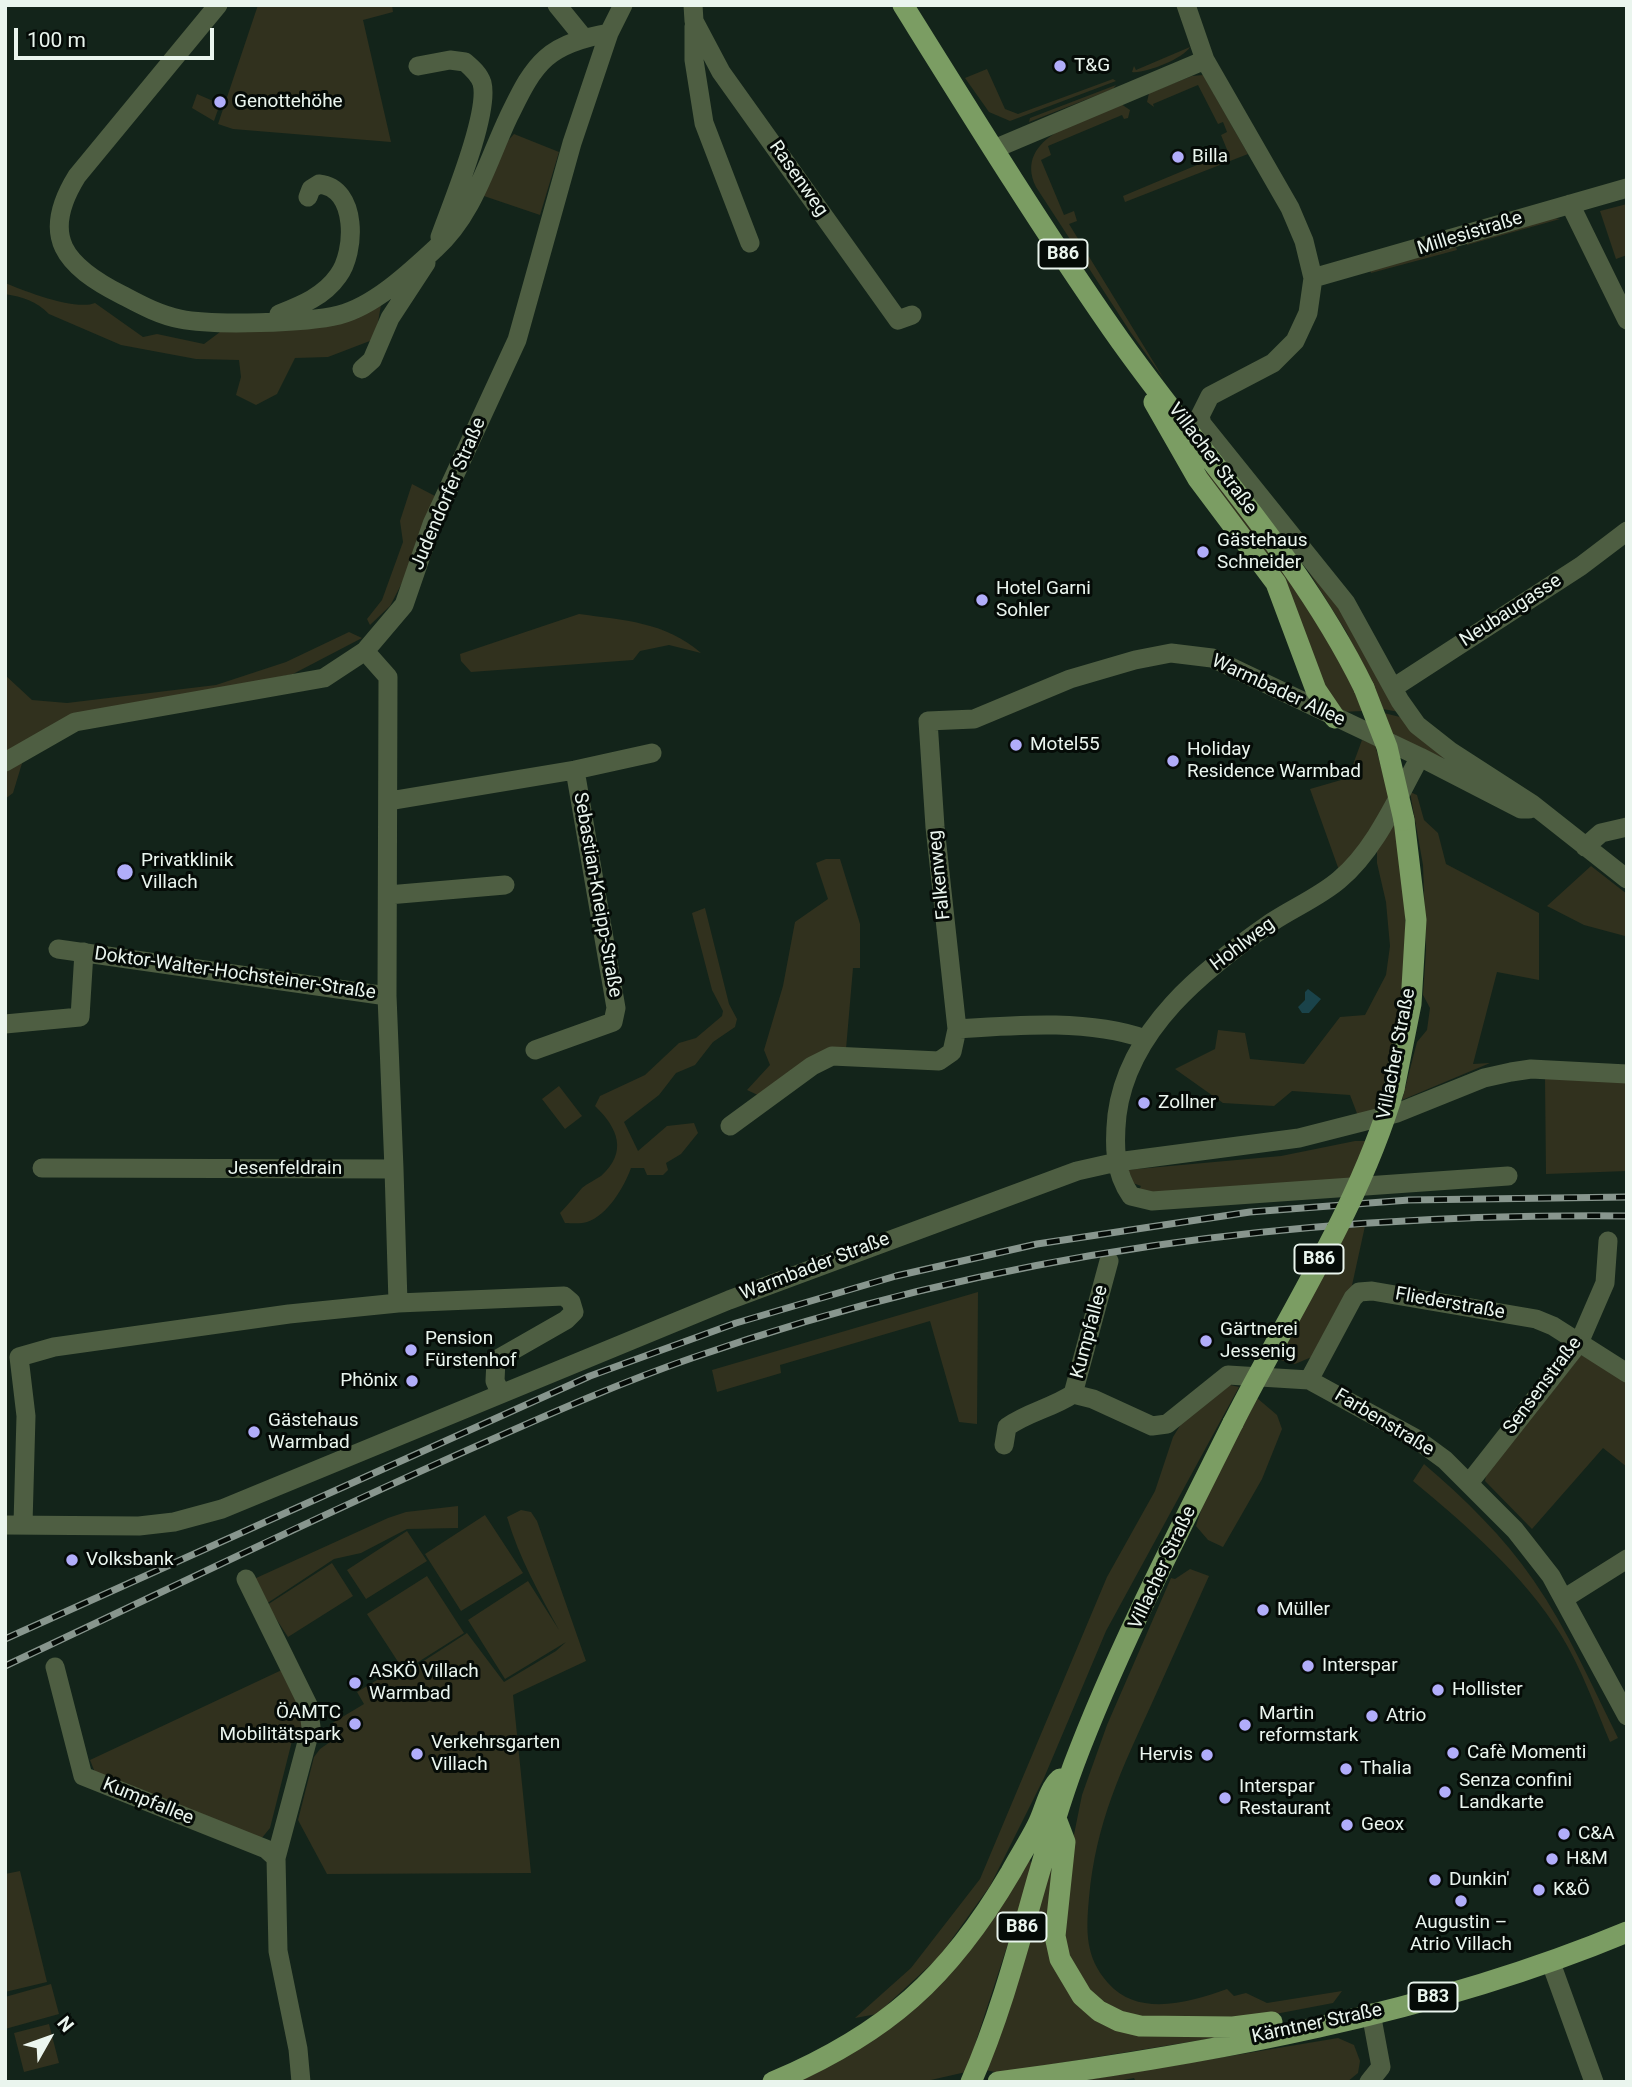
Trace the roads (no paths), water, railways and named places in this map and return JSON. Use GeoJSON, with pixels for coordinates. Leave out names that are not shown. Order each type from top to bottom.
{"type":"FeatureCollection","features":[{"type":"Feature","properties":{"kind":"main road","name":"Villacher Straße"},"geometry":{"type":"LineString","coordinates":[[903,5],[1113,330],[1296,569],[1341,640],[1364,688],[1387,747],[1405,820],[1416,920],[1411,1004],[1394,1090],[1382,1131],[1349,1204],[1174,1541],[1074,1765],[971,2082]]}},
{"type":"Feature","properties":{"kind":"main road"},"geometry":{"type":"LineString","coordinates":[[1113,330],[1198,480],[1276,583],[1316,690],[1335,718]]}},
{"type":"Feature","properties":{"kind":"main road"},"geometry":{"type":"LineString","coordinates":[[1152,382],[1200,416]]}},
{"type":"Feature","properties":{"kind":"main road"},"geometry":{"type":"LineString","coordinates":[[773,2082],[841,2050],[871,2032],[929,1984],[986,1914],[1038,1824],[1056,1782],[1074,1765]]}},
{"type":"Feature","properties":{"kind":"main road"},"geometry":{"type":"LineString","coordinates":[[1057,1821],[1065,1842],[1055,1936],[1060,1959],[1071,1980],[1090,2003],[1119,2021],[1140,2026],[1221,2027],[1272,2022],[1291,2031]]}},
{"type":"Feature","properties":{"kind":"main road","name":"Kärntner Straße"},"geometry":{"type":"LineString","coordinates":[[998,2082],[1091,2070],[1371,2013],[1551,1963],[1627,1932]]}},
{"type":"Feature","properties":{"kind":"street"},"geometry":{"type":"LineString","coordinates":[[218,5],[77,176],[59,214],[58,234],[64,250],[76,266],[107,287],[150,310],[195,321],[262,321],[342,314],[374,298],[436,249],[468,161],[483,97],[482,82],[465,62],[450,60],[418,66]]}},
{"type":"Feature","properties":{"kind":"street"},"geometry":{"type":"LineString","coordinates":[[557,5],[583,37]]}},
{"type":"Feature","properties":{"kind":"street","name":"Judendorfer Straße"},"geometry":{"type":"LineString","coordinates":[[5,762],[75,722],[324,678],[365,651],[404,605],[432,524],[517,340],[572,143],[609,33],[623,5]]}},
{"type":"Feature","properties":{"kind":"street"},"geometry":{"type":"LineString","coordinates":[[1186,5],[1205,60],[1290,208],[1304,241],[1313,278],[1308,313],[1295,341],[1273,363],[1209,396],[1200,416],[1202,424],[1346,603],[1406,712],[1431,737],[1532,804],[1627,879]]}},
{"type":"Feature","properties":{"kind":"street","name":"Rasenweg"},"geometry":{"type":"LineString","coordinates":[[694,13],[694,60],[704,123],[750,243]]}},
{"type":"Feature","properties":{"kind":"street","name":"Rasenweg"},"geometry":{"type":"LineString","coordinates":[[694,13],[721,72],[898,320],[912,314]]}},
{"type":"Feature","properties":{"kind":"street"},"geometry":{"type":"LineString","coordinates":[[362,369],[372,360],[390,318],[436,249],[466,214],[500,133],[532,75],[550,54],[583,37],[609,33]]}},
{"type":"Feature","properties":{"kind":"street"},"geometry":{"type":"LineString","coordinates":[[994,149],[1205,60]]}},
{"type":"Feature","properties":{"kind":"street"},"geometry":{"type":"LineString","coordinates":[[262,321],[320,295],[339,275],[347,260],[350,231],[342,198],[329,187],[319,184],[311,189],[308,197]]}},
{"type":"Feature","properties":{"kind":"street","name":"Millesistraße"},"geometry":{"type":"LineString","coordinates":[[1313,278],[1627,188]]}},
{"type":"Feature","properties":{"kind":"street"},"geometry":{"type":"LineString","coordinates":[[1570,204],[1627,320]]}},
{"type":"Feature","properties":{"kind":"street","name":"Neubaugasse"},"geometry":{"type":"LineString","coordinates":[[1393,688],[1581,566],[1627,531]]}},
{"type":"Feature","properties":{"kind":"street"},"geometry":{"type":"LineString","coordinates":[[365,651],[388,677],[387,996],[398,1304],[564,1296],[571,1302],[574,1312],[566,1320],[496,1360],[495,1381],[500,1392]]}},
{"type":"Feature","properties":{"kind":"street","name":"Warmbader Allee"},"geometry":{"type":"LineString","coordinates":[[928,721],[974,719],[1080,676],[1171,653],[1212,658],[1420,757],[1521,809],[1529,809],[1532,804]]}},
{"type":"Feature","properties":{"kind":"street","name":"Falkenweg"},"geometry":{"type":"LineString","coordinates":[[928,721],[935,828],[957,1029]]}},
{"type":"Feature","properties":{"kind":"street","name":"Sebastian-Kneipp-Straße"},"geometry":{"type":"LineString","coordinates":[[389,801],[575,770],[652,753]]}},
{"type":"Feature","properties":{"kind":"street","name":"Hohlweg"},"geometry":{"type":"LineString","coordinates":[[1420,757],[1375,836],[1339,880],[1271,923],[1184,991],[1145,1039],[1120,1099],[1115,1135],[1120,1180],[1131,1196],[1152,1201],[1508,1176]]}},
{"type":"Feature","properties":{"kind":"street","name":"Sebastian-Kneipp-Straße"},"geometry":{"type":"LineString","coordinates":[[535,1049],[612,1022],[616,1008],[575,770]]}},
{"type":"Feature","properties":{"kind":"street"},"geometry":{"type":"LineString","coordinates":[[1585,847],[1601,833],[1627,827]]}},
{"type":"Feature","properties":{"kind":"street"},"geometry":{"type":"LineString","coordinates":[[388,895],[505,885]]}},
{"type":"Feature","properties":{"kind":"street","name":"Doktor-Walter-Hochsteiner-Straße"},"geometry":{"type":"LineString","coordinates":[[58,948],[387,996]]}},
{"type":"Feature","properties":{"kind":"street","name":"Doktor-Walter-Hochsteiner-Straße"},"geometry":{"type":"LineString","coordinates":[[5,1024],[80,1017],[84,952]]}},
{"type":"Feature","properties":{"kind":"street"},"geometry":{"type":"LineString","coordinates":[[730,1126],[812,1066],[832,1056],[939,1061],[952,1052],[957,1029],[1030,1024],[1126,1033],[1145,1039]]}},
{"type":"Feature","properties":{"kind":"street","name":"Warmbader Straße"},"geometry":{"type":"LineString","coordinates":[[398,1304],[289,1314],[54,1347],[19,1357],[26,1416],[14,1525],[139,1526],[174,1522],[222,1509],[500,1392],[729,1300],[1077,1171],[1117,1162],[1299,1138],[1397,1113],[1484,1078],[1511,1072],[1531,1069],[1627,1074]]}},
{"type":"Feature","properties":{"kind":"street","name":"Jesenfeldrain"},"geometry":{"type":"LineString","coordinates":[[42,1168],[394,1169]]}},
{"type":"Feature","properties":{"kind":"street","name":"Sensenstraße"},"geometry":{"type":"LineString","coordinates":[[1469,1483],[1578,1343],[1605,1283],[1608,1241]]}},
{"type":"Feature","properties":{"kind":"street","name":"Kumpfallee"},"geometry":{"type":"LineString","coordinates":[[1004,1445],[1007,1427],[1023,1416],[1055,1406],[1073,1394],[1110,1261]]}},
{"type":"Feature","properties":{"kind":"street","name":"Fliederstraße"},"geometry":{"type":"LineString","coordinates":[[1309,1380],[1359,1292],[1372,1291],[1536,1319],[1627,1373]]}},
{"type":"Feature","properties":{"kind":"street","name":"Farbenstraße"},"geometry":{"type":"LineString","coordinates":[[1073,1394],[1093,1399],[1152,1426],[1167,1424],[1228,1375],[1309,1380],[1415,1438],[1469,1483],[1533,1551],[1565,1598],[1627,1716]]}},
{"type":"Feature","properties":{"kind":"street"},"geometry":{"type":"LineString","coordinates":[[1565,1598],[1627,1559]]}},
{"type":"Feature","properties":{"kind":"street"},"geometry":{"type":"LineString","coordinates":[[246,1579],[308,1705],[311,1727],[276,1858],[278,1951],[298,2049],[301,2082]]}},
{"type":"Feature","properties":{"kind":"street","name":"Kumpfallee"},"geometry":{"type":"LineString","coordinates":[[55,1667],[83,1776],[266,1849],[276,1858]]}},
{"type":"Feature","properties":{"kind":"street"},"geometry":{"type":"LineString","coordinates":[[1551,1963],[1594,2082]]}},
{"type":"Feature","properties":{"kind":"street"},"geometry":{"type":"LineString","coordinates":[[1368,2082],[1381,2067],[1371,2013]]}},
{"type":"Feature","properties":{"kind":"water"},"geometry":{"type":"Polygon","coordinates":[[[1308,989],[1321,999],[1309,1013],[1302,1013],[1298,1007],[1305,1000],[1305,992],[1308,989]]]}},
{"type":"Feature","properties":{"kind":"railway"},"geometry":{"type":"LineString","coordinates":[[5,1639],[590,1376],[736,1323],[896,1276],[1037,1244],[1250,1212],[1409,1200],[1627,1197]]}},
{"type":"Feature","properties":{"kind":"railway"},"geometry":{"type":"LineString","coordinates":[[5,1666],[365,1496],[614,1387],[692,1358],[807,1321],[922,1290],[1037,1265],[1270,1231],[1387,1222],[1627,1216]]}},
{"type":"Feature","properties":{"kind":"place","name":"T&G"},"geometry":{"type":"Point","coordinates":[1060,66]}},
{"type":"Feature","properties":{"kind":"place","name":"Genottehöhe"},"geometry":{"type":"Point","coordinates":[220,102]}},
{"type":"Feature","properties":{"kind":"place","name":"Billa"},"geometry":{"type":"Point","coordinates":[1178,157]}},
{"type":"Feature","properties":{"kind":"place","name":"Gästehaus Schneider"},"geometry":{"type":"Point","coordinates":[1203,552]}},
{"type":"Feature","properties":{"kind":"place","name":"Hotel Garni Sohler"},"geometry":{"type":"Point","coordinates":[982,600]}},
{"type":"Feature","properties":{"kind":"place","name":"Motel55"},"geometry":{"type":"Point","coordinates":[1016,745]}},
{"type":"Feature","properties":{"kind":"place","name":"Holiday Residence Warmbad"},"geometry":{"type":"Point","coordinates":[1173,761]}},
{"type":"Feature","properties":{"kind":"place","name":"Privatklinik Villach"},"geometry":{"type":"Point","coordinates":[125,872]}},
{"type":"Feature","properties":{"kind":"place","name":"Zollner"},"geometry":{"type":"Point","coordinates":[1144,1103]}},
{"type":"Feature","properties":{"kind":"place","name":"Gärtnerei Jessenig"},"geometry":{"type":"Point","coordinates":[1206,1341]}},
{"type":"Feature","properties":{"kind":"place","name":"Pension Fürstenhof"},"geometry":{"type":"Point","coordinates":[411,1350]}},
{"type":"Feature","properties":{"kind":"place","name":"Phönix"},"geometry":{"type":"Point","coordinates":[412,1381]}},
{"type":"Feature","properties":{"kind":"place","name":"Gästehaus Warmbad"},"geometry":{"type":"Point","coordinates":[254,1432]}},
{"type":"Feature","properties":{"kind":"place","name":"Volksbank"},"geometry":{"type":"Point","coordinates":[72,1560]}},
{"type":"Feature","properties":{"kind":"place","name":"Müller"},"geometry":{"type":"Point","coordinates":[1263,1610]}},
{"type":"Feature","properties":{"kind":"place","name":"Interspar"},"geometry":{"type":"Point","coordinates":[1308,1666]}},
{"type":"Feature","properties":{"kind":"place","name":"ASKÖ Villach Warmbad"},"geometry":{"type":"Point","coordinates":[355,1683]}},
{"type":"Feature","properties":{"kind":"place","name":"Hollister"},"geometry":{"type":"Point","coordinates":[1438,1690]}},
{"type":"Feature","properties":{"kind":"place","name":"Atrio"},"geometry":{"type":"Point","coordinates":[1372,1716]}},
{"type":"Feature","properties":{"kind":"place","name":"ÖAMTC Mobilitätspark"},"geometry":{"type":"Point","coordinates":[355,1724]}},
{"type":"Feature","properties":{"kind":"place","name":"Martin reformstark"},"geometry":{"type":"Point","coordinates":[1245,1725]}},
{"type":"Feature","properties":{"kind":"place","name":"Cafè Momenti"},"geometry":{"type":"Point","coordinates":[1453,1753]}},
{"type":"Feature","properties":{"kind":"place","name":"Verkehrsgarten Villach"},"geometry":{"type":"Point","coordinates":[417,1754]}},
{"type":"Feature","properties":{"kind":"place","name":"Hervis"},"geometry":{"type":"Point","coordinates":[1207,1755]}},
{"type":"Feature","properties":{"kind":"place","name":"Thalia"},"geometry":{"type":"Point","coordinates":[1346,1769]}},
{"type":"Feature","properties":{"kind":"place","name":"Senza confini Landkarte"},"geometry":{"type":"Point","coordinates":[1445,1792]}},
{"type":"Feature","properties":{"kind":"place","name":"Interspar Restaurant"},"geometry":{"type":"Point","coordinates":[1225,1798]}},
{"type":"Feature","properties":{"kind":"place","name":"Geox"},"geometry":{"type":"Point","coordinates":[1347,1825]}},
{"type":"Feature","properties":{"kind":"place","name":"C&A"},"geometry":{"type":"Point","coordinates":[1564,1834]}},
{"type":"Feature","properties":{"kind":"place","name":"H&M"},"geometry":{"type":"Point","coordinates":[1552,1859]}},
{"type":"Feature","properties":{"kind":"place","name":"Dunkin'"},"geometry":{"type":"Point","coordinates":[1435,1880]}},
{"type":"Feature","properties":{"kind":"place","name":"K&Ö"},"geometry":{"type":"Point","coordinates":[1539,1890]}},
{"type":"Feature","properties":{"kind":"place","name":"Augustin – Atrio Villach"},"geometry":{"type":"Point","coordinates":[1461,1901]}}]}
